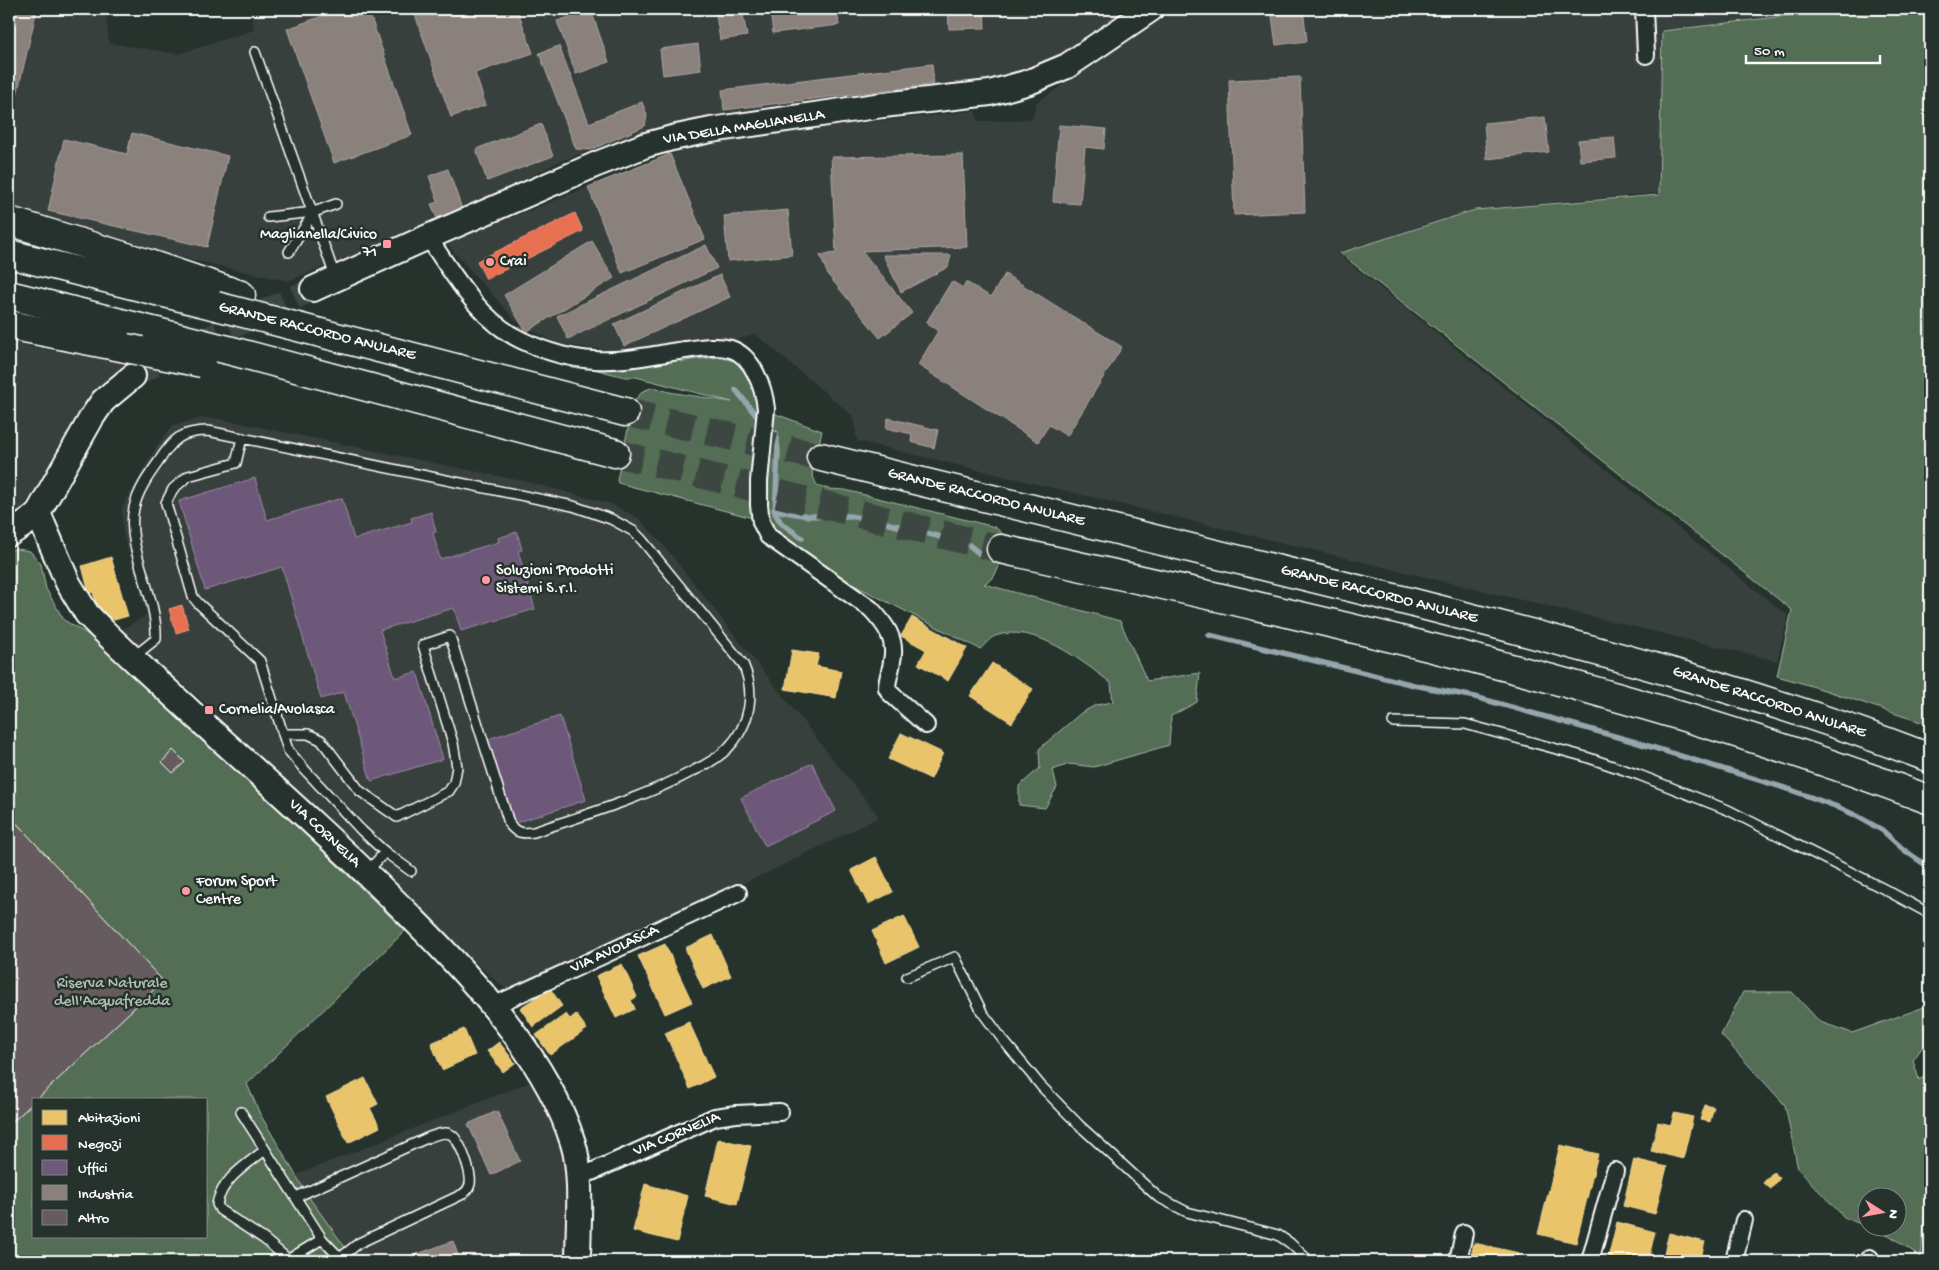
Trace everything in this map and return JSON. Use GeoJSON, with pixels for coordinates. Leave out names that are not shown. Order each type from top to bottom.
{"type":"FeatureCollection","features":[{"type":"Feature","properties":{"kind":"highway"},"geometry":{"type":"LineString","coordinates":[[9,220],[241,295],[298,321]]}},
{"type":"Feature","properties":{"kind":"highway","name":"GRANDE RACCORDO ANULARE"},"geometry":{"type":"LineString","coordinates":[[9,254],[216,306],[298,321],[401,353],[625,412]]}},
{"type":"Feature","properties":{"kind":"highway"},"geometry":{"type":"LineString","coordinates":[[9,295],[228,350],[615,453]]}},
{"type":"Feature","properties":{"kind":"highway"},"geometry":{"type":"LineString","coordinates":[[9,325],[202,363],[329,377]]}},
{"type":"Feature","properties":{"kind":"highway","name":"GRANDE RACCORDO ANULARE"},"geometry":{"type":"LineString","coordinates":[[821,458],[1343,585],[1560,640],[1687,676],[1783,706],[1930,758]]}},
{"type":"Feature","properties":{"kind":"highway"},"geometry":{"type":"LineString","coordinates":[[1001,549],[1292,614],[1422,646],[1665,711],[1807,756],[1930,800]]}},
{"type":"Feature","properties":{"kind":"street","name":"VIA DELLA MAGLIANELLA"},"geometry":{"type":"LineString","coordinates":[[314,289],[428,237],[597,164],[646,145],[672,138],[883,105],[990,93],[1029,82],[1067,66],[1151,9]]}},
{"type":"Feature","properties":{"kind":"street"},"geometry":{"type":"LineString","coordinates":[[1644,9],[1646,56]]}},
{"type":"Feature","properties":{"kind":"street"},"geometry":{"type":"LineString","coordinates":[[428,237],[462,286],[486,314],[503,330],[554,353],[595,360],[708,347],[732,349],[753,368],[758,378],[766,409],[759,481],[758,505],[761,522],[768,536],[871,609],[884,623],[890,634],[893,646],[888,688],[890,693],[926,725]]}},
{"type":"Feature","properties":{"kind":"street"},"geometry":{"type":"LineString","coordinates":[[9,534],[25,524],[38,512],[92,417],[104,401],[134,376]]}},
{"type":"Feature","properties":{"kind":"street","name":"VIA CORNELIA"},"geometry":{"type":"LineString","coordinates":[[38,512],[68,583],[87,614],[132,658],[366,873],[459,966],[493,1006],[551,1092],[574,1146],[578,1178],[578,1261]]}},
{"type":"Feature","properties":{"kind":"street","name":"VIA AVOLASCA"},"geometry":{"type":"LineString","coordinates":[[493,1006],[738,893]]}},
{"type":"Feature","properties":{"kind":"street","name":"VIA CORNELIA"},"geometry":{"type":"LineString","coordinates":[[578,1178],[714,1117],[780,1112]]}},
{"type":"Feature","properties":{"kind":"street"},"geometry":{"type":"LineString","coordinates":[[1590,1261],[1615,1171]]}},
{"type":"Feature","properties":{"kind":"street"},"geometry":{"type":"LineString","coordinates":[[1734,1261],[1744,1220]]}},
{"type":"Feature","properties":{"kind":"street"},"geometry":{"type":"LineString","coordinates":[[1458,1261],[1464,1233]]}},
{"type":"Feature","properties":{"kind":"lane"},"geometry":{"type":"LineString","coordinates":[[256,52],[314,212],[336,279]]}},
{"type":"Feature","properties":{"kind":"lane"},"geometry":{"type":"LineString","coordinates":[[268,217],[314,212],[336,204]]}},
{"type":"Feature","properties":{"kind":"lane"},"geometry":{"type":"LineString","coordinates":[[289,252],[314,212]]}},
{"type":"Feature","properties":{"kind":"lane"},"geometry":{"type":"LineString","coordinates":[[132,658],[156,639],[155,613],[134,539],[132,524],[138,495],[167,448],[176,439],[184,434],[208,431],[572,506],[611,519],[633,532],[654,552],[743,664],[750,685],[750,706],[741,728],[728,748],[711,761],[669,784],[622,802],[527,833],[514,830],[509,823],[488,762],[450,636],[423,645],[453,743],[457,767],[454,783],[449,791],[397,817],[360,791],[320,740],[308,734],[283,734]]}},
{"type":"Feature","properties":{"kind":"lane"},"geometry":{"type":"LineString","coordinates":[[242,438],[236,463],[188,476],[173,489],[166,503],[194,597],[198,603],[260,661],[288,750],[304,770],[361,830],[385,852],[411,871]]}},
{"type":"Feature","properties":{"kind":"lane"},"geometry":{"type":"LineString","coordinates":[[1393,722],[1465,724],[1586,757],[1638,774],[1728,810],[1930,914]]}},
{"type":"Feature","properties":{"kind":"lane"},"geometry":{"type":"LineString","coordinates":[[366,873],[385,852]]}},
{"type":"Feature","properties":{"kind":"lane"},"geometry":{"type":"LineString","coordinates":[[907,977],[955,958],[982,1012],[1035,1078],[1079,1125],[1158,1197],[1187,1212],[1278,1235],[1290,1243],[1309,1261]]}},
{"type":"Feature","properties":{"kind":"lane"},"geometry":{"type":"LineString","coordinates":[[241,1112],[322,1239],[342,1260],[359,1243],[463,1194],[470,1184],[468,1168],[458,1141],[452,1134],[445,1132],[427,1138],[296,1197]]}},
{"type":"Feature","properties":{"kind":"lane"},"geometry":{"type":"LineString","coordinates":[[265,1150],[241,1168],[223,1186],[217,1204],[220,1210],[264,1239],[289,1260],[322,1239]]}},
{"type":"Feature","properties":{"kind":"shaded area"},"geometry":{"type":"Polygon","coordinates":[[[9,9],[105,9],[109,43],[178,54],[254,30],[251,9],[1129,9],[1072,48],[1031,69],[990,79],[912,93],[700,119],[653,129],[560,161],[422,231],[353,255],[288,281],[179,257],[9,206],[9,9]]]}},
{"type":"Feature","properties":{"kind":"shaded area"},"geometry":{"type":"Polygon","coordinates":[[[1177,9],[1833,9],[1661,30],[1659,193],[1476,209],[1337,253],[1788,616],[1777,661],[857,441],[853,416],[755,334],[731,342],[608,350],[558,344],[516,321],[446,243],[711,139],[975,111],[978,121],[1011,121],[1032,118],[1037,102],[1177,9]]]}},
{"type":"Feature","properties":{"kind":"shaded area"},"geometry":{"type":"Polygon","coordinates":[[[9,341],[36,348],[126,362],[83,411],[47,473],[14,519],[9,521],[9,341]]]}},
{"type":"Feature","properties":{"kind":"shaded area"},"geometry":{"type":"Polygon","coordinates":[[[203,418],[220,419],[532,483],[611,504],[638,518],[660,541],[879,817],[773,870],[506,989],[473,961],[199,698],[121,630],[147,615],[123,533],[122,508],[158,444],[173,425],[203,418]]]}},
{"type":"Feature","properties":{"kind":"shaded area"},"geometry":{"type":"Polygon","coordinates":[[[533,1081],[570,1169],[573,1261],[271,1261],[279,1144],[296,1175],[533,1081]]]}},
{"type":"Feature","properties":{"kind":"green space"},"geometry":{"type":"Polygon","coordinates":[[[1842,9],[1930,9],[1930,725],[1835,693],[1777,676],[1792,610],[1340,253],[1475,210],[1659,195],[1662,31],[1842,9]]]}},
{"type":"Feature","properties":{"kind":"green space"},"geometry":{"type":"Polygon","coordinates":[[[712,354],[734,357],[748,369],[760,409],[753,518],[618,483],[617,480],[631,415],[636,399],[643,391],[654,387],[669,392],[732,402],[636,377],[625,377],[578,365],[644,364],[679,359],[681,362],[687,361],[686,357],[712,354]]]}},
{"type":"Feature","properties":{"kind":"green space"},"geometry":{"type":"Polygon","coordinates":[[[773,413],[822,431],[812,474],[817,486],[845,490],[995,527],[1005,536],[998,569],[993,578],[984,584],[1120,621],[1147,681],[1200,673],[1197,702],[1171,716],[1169,745],[1094,767],[1069,764],[1053,770],[1057,787],[1045,808],[1019,805],[1019,786],[1040,768],[1039,749],[1081,713],[1096,705],[1113,702],[1111,683],[1086,664],[1057,646],[1026,634],[1010,633],[995,636],[980,649],[852,584],[777,534],[768,516],[766,506],[773,413]]]}},
{"type":"Feature","properties":{"kind":"green space","name":"Forum Sport Centre"},"geometry":{"type":"Polygon","coordinates":[[[17,549],[30,551],[41,564],[46,589],[64,620],[100,642],[144,687],[213,747],[405,931],[247,1084],[260,1114],[308,1196],[355,1261],[9,1261],[9,550],[17,549]]]}},
{"type":"Feature","properties":{"kind":"green space"},"geometry":{"type":"Polygon","coordinates":[[[1743,992],[1792,992],[1820,1022],[1852,1033],[1930,1005],[1930,1037],[1913,1060],[1919,1080],[1930,1073],[1930,1186],[1927,1186],[1921,1257],[1893,1238],[1906,1238],[1906,1188],[1856,1188],[1856,1222],[1845,1218],[1798,1169],[1785,1105],[1721,1035],[1743,992]]]}},
{"type":"Feature","properties":{"kind":"building: Abitazioni"},"geometry":{"type":"Polygon","coordinates":[[[111,557],[128,616],[114,620],[98,611],[93,592],[89,593],[82,566],[111,557]]]}},
{"type":"Feature","properties":{"kind":"building: Abitazioni"},"geometry":{"type":"Polygon","coordinates":[[[912,617],[967,648],[948,681],[918,664],[926,650],[901,636],[912,617]]]}},
{"type":"Feature","properties":{"kind":"building: Abitazioni"},"geometry":{"type":"Polygon","coordinates":[[[792,650],[819,654],[816,666],[841,671],[836,698],[785,689],[792,650]]]}},
{"type":"Feature","properties":{"kind":"building: Abitazioni"},"geometry":{"type":"Polygon","coordinates":[[[992,663],[1033,689],[1012,723],[970,696],[992,663]]]}},
{"type":"Feature","properties":{"kind":"building: Abitazioni"},"geometry":{"type":"Polygon","coordinates":[[[901,733],[943,753],[931,779],[888,759],[901,733]]]}},
{"type":"Feature","properties":{"kind":"building: Abitazioni"},"geometry":{"type":"Polygon","coordinates":[[[876,857],[893,892],[868,904],[851,870],[876,857]]]}},
{"type":"Feature","properties":{"kind":"building: Abitazioni"},"geometry":{"type":"Polygon","coordinates":[[[904,916],[919,947],[886,963],[872,931],[904,916]]]}},
{"type":"Feature","properties":{"kind":"building: Abitazioni"},"geometry":{"type":"Polygon","coordinates":[[[713,935],[731,976],[703,989],[685,948],[713,935]]]}},
{"type":"Feature","properties":{"kind":"building: Abitazioni"},"geometry":{"type":"Polygon","coordinates":[[[665,944],[692,1002],[665,1014],[638,956],[665,944]]]}},
{"type":"Feature","properties":{"kind":"building: Abitazioni"},"geometry":{"type":"Polygon","coordinates":[[[622,964],[637,997],[631,1000],[635,1009],[616,1018],[596,976],[622,964]]]}},
{"type":"Feature","properties":{"kind":"building: Abitazioni"},"geometry":{"type":"Polygon","coordinates":[[[550,988],[562,1006],[533,1027],[520,1008],[550,988]]]}},
{"type":"Feature","properties":{"kind":"building: Abitazioni"},"geometry":{"type":"Polygon","coordinates":[[[566,1014],[570,1019],[576,1014],[587,1029],[550,1055],[536,1035],[566,1014]]]}},
{"type":"Feature","properties":{"kind":"building: Abitazioni"},"geometry":{"type":"Polygon","coordinates":[[[689,1022],[714,1077],[690,1089],[665,1033],[689,1022]]]}},
{"type":"Feature","properties":{"kind":"building: Abitazioni"},"geometry":{"type":"Polygon","coordinates":[[[464,1029],[475,1055],[442,1070],[431,1043],[464,1029]]]}},
{"type":"Feature","properties":{"kind":"building: Abitazioni"},"geometry":{"type":"Polygon","coordinates":[[[499,1042],[515,1063],[503,1072],[487,1051],[499,1042]]]}},
{"type":"Feature","properties":{"kind":"building: Abitazioni"},"geometry":{"type":"Polygon","coordinates":[[[365,1078],[378,1104],[370,1108],[380,1127],[348,1143],[326,1097],[365,1078]]]}},
{"type":"Feature","properties":{"kind":"building: Abitazioni"},"geometry":{"type":"Polygon","coordinates":[[[1705,1105],[1714,1107],[1710,1122],[1700,1120],[1705,1105]]]}},
{"type":"Feature","properties":{"kind":"building: Abitazioni"},"geometry":{"type":"Polygon","coordinates":[[[1674,1113],[1693,1117],[1683,1159],[1651,1151],[1658,1122],[1671,1125],[1674,1113]]]}},
{"type":"Feature","properties":{"kind":"building: Abitazioni"},"geometry":{"type":"Polygon","coordinates":[[[718,1139],[751,1146],[737,1204],[705,1196],[718,1139]]]}},
{"type":"Feature","properties":{"kind":"building: Abitazioni"},"geometry":{"type":"Polygon","coordinates":[[[1560,1145],[1598,1154],[1576,1243],[1538,1234],[1560,1145]]]}},
{"type":"Feature","properties":{"kind":"building: Abitazioni"},"geometry":{"type":"Polygon","coordinates":[[[1634,1159],[1667,1167],[1655,1214],[1623,1206],[1634,1159]]]}},
{"type":"Feature","properties":{"kind":"building: Abitazioni"},"geometry":{"type":"Polygon","coordinates":[[[1773,1172],[1780,1178],[1771,1189],[1763,1183],[1773,1172]]]}},
{"type":"Feature","properties":{"kind":"building: Abitazioni"},"geometry":{"type":"Polygon","coordinates":[[[645,1184],[688,1196],[677,1242],[633,1231],[645,1184]]]}},
{"type":"Feature","properties":{"kind":"building: Abitazioni"},"geometry":{"type":"Polygon","coordinates":[[[1617,1222],[1655,1232],[1648,1261],[1620,1261],[1608,1258],[1617,1222]]]}},
{"type":"Feature","properties":{"kind":"building: Abitazioni"},"geometry":{"type":"Polygon","coordinates":[[[1669,1233],[1705,1242],[1700,1261],[1662,1261],[1669,1233]]]}},
{"type":"Feature","properties":{"kind":"building: Abitazioni"},"geometry":{"type":"Polygon","coordinates":[[[1474,1243],[1519,1253],[1517,1261],[1470,1261],[1474,1243]]]}},
{"type":"Feature","properties":{"kind":"building: Negozi"},"geometry":{"type":"Polygon","coordinates":[[[575,213],[583,231],[486,279],[477,261],[575,213]]]}},
{"type":"Feature","properties":{"kind":"building: Negozi"},"geometry":{"type":"Polygon","coordinates":[[[182,605],[189,629],[176,633],[169,609],[182,605]]]}},
{"type":"Feature","properties":{"kind":"building: Uffici"},"geometry":{"type":"Polygon","coordinates":[[[255,478],[267,520],[342,498],[354,539],[412,522],[411,518],[431,512],[436,532],[433,533],[440,559],[499,542],[498,538],[517,532],[522,550],[518,551],[535,609],[461,631],[454,608],[380,630],[395,678],[417,672],[443,759],[371,781],[344,692],[321,699],[282,567],[205,590],[179,501],[255,478]]]}},
{"type":"Feature","properties":{"kind":"building: Uffici"},"geometry":{"type":"Polygon","coordinates":[[[560,716],[586,800],[515,823],[488,739],[560,716]]]}},
{"type":"Feature","properties":{"kind":"building: Uffici"},"geometry":{"type":"Polygon","coordinates":[[[812,763],[836,811],[765,846],[741,798],[812,763]]]}},
{"type":"Feature","properties":{"kind":"building: Industria"},"geometry":{"type":"Polygon","coordinates":[[[9,9],[37,9],[9,129],[9,9]]]}},
{"type":"Feature","properties":{"kind":"building: Industria"},"geometry":{"type":"Polygon","coordinates":[[[323,9],[368,9],[412,135],[334,163],[287,29],[325,15],[323,9]]]}},
{"type":"Feature","properties":{"kind":"building: Industria"},"geometry":{"type":"Polygon","coordinates":[[[413,9],[517,9],[533,53],[475,73],[486,105],[451,117],[413,9]]]}},
{"type":"Feature","properties":{"kind":"building: Industria"},"geometry":{"type":"Polygon","coordinates":[[[715,9],[742,9],[747,36],[720,40],[715,9]]]}},
{"type":"Feature","properties":{"kind":"building: Industria"},"geometry":{"type":"Polygon","coordinates":[[[770,9],[837,9],[839,25],[773,33],[770,9]]]}},
{"type":"Feature","properties":{"kind":"building: Industria"},"geometry":{"type":"Polygon","coordinates":[[[948,9],[984,9],[985,28],[949,29],[948,9]]]}},
{"type":"Feature","properties":{"kind":"building: Industria"},"geometry":{"type":"Polygon","coordinates":[[[1271,9],[1303,9],[1307,41],[1276,45],[1271,9]]]}},
{"type":"Feature","properties":{"kind":"building: Industria"},"geometry":{"type":"Polygon","coordinates":[[[1660,9],[1718,9],[1660,14],[1660,9]]]}},
{"type":"Feature","properties":{"kind":"building: Industria"},"geometry":{"type":"Polygon","coordinates":[[[591,10],[609,62],[576,74],[557,21],[591,10]]]}},
{"type":"Feature","properties":{"kind":"building: Industria"},"geometry":{"type":"Polygon","coordinates":[[[698,44],[701,70],[663,75],[660,49],[698,44]]]}},
{"type":"Feature","properties":{"kind":"building: Industria"},"geometry":{"type":"Polygon","coordinates":[[[559,46],[589,123],[642,102],[647,115],[645,126],[590,150],[576,149],[539,53],[559,46]]]}},
{"type":"Feature","properties":{"kind":"building: Industria"},"geometry":{"type":"Polygon","coordinates":[[[932,64],[934,84],[724,110],[722,90],[932,64]]]}},
{"type":"Feature","properties":{"kind":"building: Industria"},"geometry":{"type":"Polygon","coordinates":[[[1300,77],[1305,212],[1234,215],[1229,80],[1300,77]]]}},
{"type":"Feature","properties":{"kind":"building: Industria"},"geometry":{"type":"Polygon","coordinates":[[[1545,117],[1549,152],[1487,159],[1484,123],[1545,117]]]}},
{"type":"Feature","properties":{"kind":"building: Industria"},"geometry":{"type":"Polygon","coordinates":[[[541,124],[553,156],[487,181],[476,149],[541,124]]]}},
{"type":"Feature","properties":{"kind":"building: Industria"},"geometry":{"type":"Polygon","coordinates":[[[1059,125],[1106,129],[1104,149],[1085,147],[1080,204],[1053,202],[1059,125]]]}},
{"type":"Feature","properties":{"kind":"building: Industria"},"geometry":{"type":"Polygon","coordinates":[[[132,133],[228,156],[207,247],[48,211],[64,139],[127,154],[132,133]]]}},
{"type":"Feature","properties":{"kind":"building: Industria"},"geometry":{"type":"Polygon","coordinates":[[[1614,137],[1616,158],[1580,161],[1578,140],[1614,137]]]}},
{"type":"Feature","properties":{"kind":"building: Industria"},"geometry":{"type":"Polygon","coordinates":[[[670,154],[705,239],[622,273],[588,187],[670,154]]]}},
{"type":"Feature","properties":{"kind":"building: Industria"},"geometry":{"type":"Polygon","coordinates":[[[963,155],[967,247],[862,251],[912,313],[880,338],[828,275],[820,255],[836,253],[831,157],[963,155]]]}},
{"type":"Feature","properties":{"kind":"building: Industria"},"geometry":{"type":"Polygon","coordinates":[[[448,169],[462,209],[437,218],[431,204],[438,202],[429,176],[448,169]]]}},
{"type":"Feature","properties":{"kind":"building: Industria"},"geometry":{"type":"Polygon","coordinates":[[[788,210],[792,255],[728,261],[724,216],[788,210]]]}},
{"type":"Feature","properties":{"kind":"building: Industria"},"geometry":{"type":"Polygon","coordinates":[[[592,241],[614,278],[526,332],[504,295],[592,241]]]}},
{"type":"Feature","properties":{"kind":"building: Industria"},"geometry":{"type":"Polygon","coordinates":[[[706,245],[717,268],[568,339],[557,316],[706,245]]]}},
{"type":"Feature","properties":{"kind":"building: Industria"},"geometry":{"type":"Polygon","coordinates":[[[883,255],[951,255],[948,267],[901,292],[883,255]]]}},
{"type":"Feature","properties":{"kind":"building: Industria"},"geometry":{"type":"Polygon","coordinates":[[[1005,274],[1122,347],[1067,436],[1049,425],[1038,442],[918,365],[938,331],[926,323],[950,284],[953,282],[963,288],[966,282],[991,297],[1005,274]]]}},
{"type":"Feature","properties":{"kind":"building: Industria"},"geometry":{"type":"Polygon","coordinates":[[[720,275],[730,297],[624,346],[614,324],[720,275]]]}},
{"type":"Feature","properties":{"kind":"building: Industria"},"geometry":{"type":"Polygon","coordinates":[[[888,418],[938,430],[934,448],[911,442],[912,434],[886,428],[888,418]]]}},
{"type":"Feature","properties":{"kind":"building: Industria"},"geometry":{"type":"Polygon","coordinates":[[[497,1111],[520,1161],[491,1175],[468,1124],[497,1111]]]}},
{"type":"Feature","properties":{"kind":"building: Industria"},"geometry":{"type":"Polygon","coordinates":[[[453,1241],[460,1261],[398,1261],[453,1241]]]}},
{"type":"Feature","properties":{"kind":"building: Altro"},"geometry":{"type":"Polygon","coordinates":[[[173,750],[185,762],[173,773],[162,762],[173,750]]]}},
{"type":"Feature","properties":{"kind":"building: Altro"},"geometry":{"type":"Polygon","coordinates":[[[9,815],[163,981],[38,1098],[32,1098],[32,1104],[9,1125],[9,815]]]}},
{"type":"Feature","properties":{"kind":"waterway"},"geometry":{"type":"LineString","coordinates":[[688,358],[719,355],[735,359]]}},
{"type":"Feature","properties":{"kind":"waterway"},"geometry":{"type":"LineString","coordinates":[[736,390],[759,419]]}},
{"type":"Feature","properties":{"kind":"waterway","name":"GRANDE RACCORDO ANULARE"},"geometry":{"type":"LineString","coordinates":[[776,433],[778,451],[775,513],[781,523],[802,538]]}},
{"type":"Feature","properties":{"kind":"waterway","name":"GRANDE RACCORDO ANULARE"},"geometry":{"type":"LineString","coordinates":[[774,510],[808,516],[849,516],[874,520],[969,545],[980,554]]}},
{"type":"Feature","properties":{"kind":"waterway"},"geometry":{"type":"LineString","coordinates":[[1209,635],[1414,685],[1475,697],[1632,741],[1791,790],[1835,806],[1882,830],[1904,850],[1930,868]]}},
{"type":"Feature","properties":{"kind":"tunnel"},"geometry":{"type":"LineString","coordinates":[[133,376],[176,353],[313,289]]}},
{"type":"Feature","properties":{"kind":"tunnel"},"geometry":{"type":"LineString","coordinates":[[625,412],[821,457]]}},
{"type":"Feature","properties":{"kind":"tunnel"},"geometry":{"type":"LineString","coordinates":[[615,453],[1001,549]]}},
{"type":"Feature","properties":{"kind":"place","name":"Maglianella/Civico 71"},"geometry":{"type":"Point","coordinates":[387,244]}},
{"type":"Feature","properties":{"kind":"place","name":"Crai"},"geometry":{"type":"Point","coordinates":[490,262]}},
{"type":"Feature","properties":{"kind":"place","name":"Soluzioni Prodotti Sistemi S.r.l."},"geometry":{"type":"Point","coordinates":[486,580]}},
{"type":"Feature","properties":{"kind":"place","name":"Cornelia/Avolasca"},"geometry":{"type":"Point","coordinates":[209,710]}},
{"type":"Feature","properties":{"kind":"place","name":"Forum Sport Centre"},"geometry":{"type":"Point","coordinates":[186,891]}},
{"type":"Feature","properties":{"kind":"park label","name":"Riserva Naturale dell'Acquafredda"},"geometry":{"type":"Point","coordinates":[112,993]}}]}
